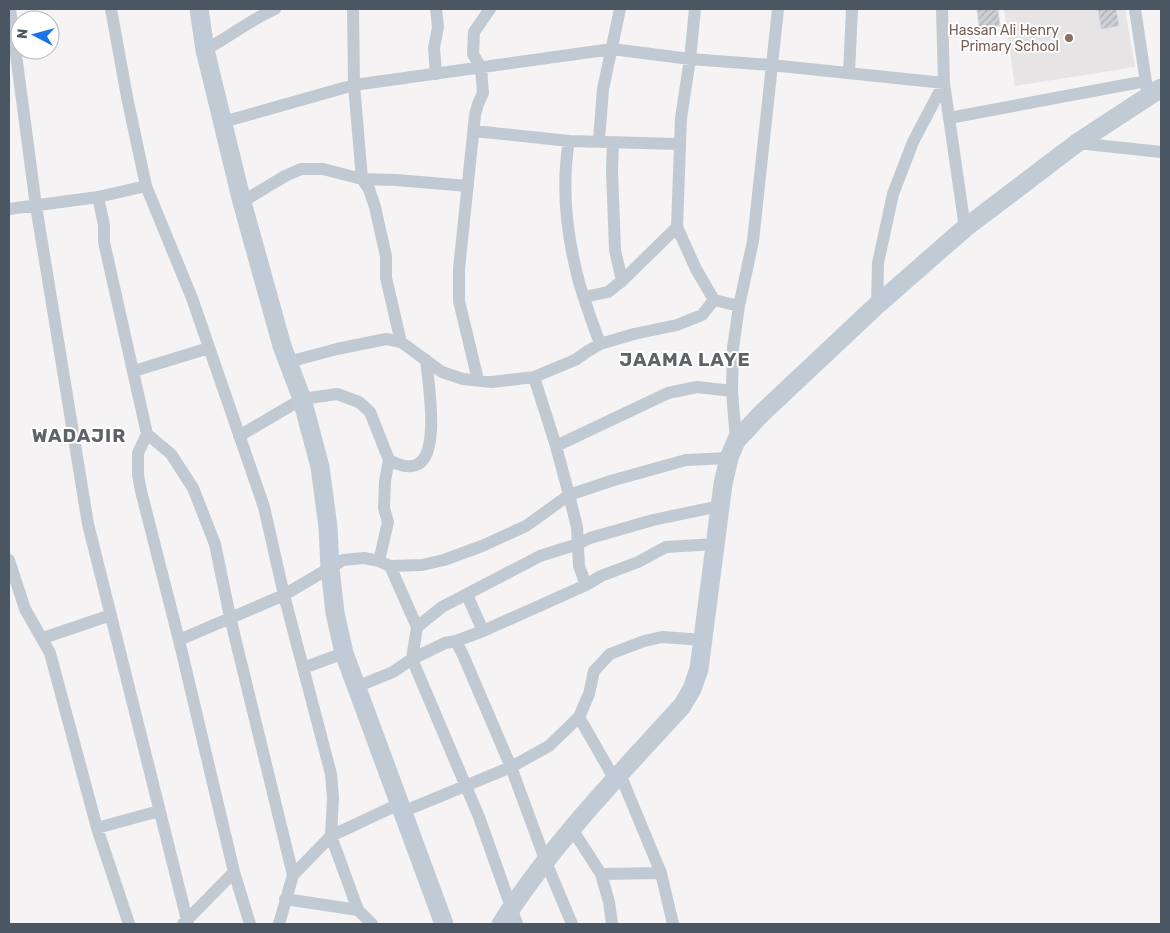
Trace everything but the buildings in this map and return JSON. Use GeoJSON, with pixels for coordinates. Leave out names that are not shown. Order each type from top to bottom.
{"type":"FeatureCollection","features":[{"type":"Feature","properties":{"kind":"street"},"geometry":{"type":"LineString","coordinates":[[10,9],[36,206],[88,524],[186,923]]}},
{"type":"Feature","properties":{"kind":"street"},"geometry":{"type":"LineString","coordinates":[[111,9],[146,186],[192,298],[264,507],[284,595],[331,774],[333,798],[331,836],[358,910],[372,924]]}},
{"type":"Feature","properties":{"kind":"street"},"geometry":{"type":"LineString","coordinates":[[199,9],[205,50],[242,202],[282,346],[302,399],[320,467],[328,526],[335,613],[344,653],[444,924]]}},
{"type":"Feature","properties":{"kind":"street"},"geometry":{"type":"LineString","coordinates":[[205,50],[228,38],[258,16],[275,9]]}},
{"type":"Feature","properties":{"kind":"street"},"geometry":{"type":"LineString","coordinates":[[352,9],[354,86],[362,179],[369,189],[375,207],[386,256],[386,278],[401,342]]}},
{"type":"Feature","properties":{"kind":"street"},"geometry":{"type":"LineString","coordinates":[[436,9],[438,26],[434,48],[436,74]]}},
{"type":"Feature","properties":{"kind":"street"},"geometry":{"type":"LineString","coordinates":[[478,380],[459,300],[459,269],[474,131],[478,104],[484,93],[481,68],[473,54],[474,32],[490,9]]}},
{"type":"Feature","properties":{"kind":"street"},"geometry":{"type":"LineString","coordinates":[[599,140],[603,90],[620,9]]}},
{"type":"Feature","properties":{"kind":"street"},"geometry":{"type":"LineString","coordinates":[[695,9],[690,59],[680,118],[676,227],[696,269],[714,300],[739,306]]}},
{"type":"Feature","properties":{"kind":"street"},"geometry":{"type":"LineString","coordinates":[[509,919],[546,862],[572,829],[682,706],[692,690],[699,669],[723,484],[733,450],[733,348],[739,306],[753,241],[778,9]]}},
{"type":"Feature","properties":{"kind":"street"},"geometry":{"type":"LineString","coordinates":[[849,73],[852,9]]}},
{"type":"Feature","properties":{"kind":"street"},"geometry":{"type":"LineString","coordinates":[[942,9],[944,83],[965,228]]}},
{"type":"Feature","properties":{"kind":"street"},"geometry":{"type":"LineString","coordinates":[[1135,9],[1152,88]]}},
{"type":"Feature","properties":{"kind":"street"},"geometry":{"type":"LineString","coordinates":[[223,122],[354,86],[612,49],[690,59],[772,65],[944,83]]}},
{"type":"Feature","properties":{"kind":"street"},"geometry":{"type":"LineString","coordinates":[[877,305],[878,263],[893,194],[913,142],[944,83]]}},
{"type":"Feature","properties":{"kind":"street"},"geometry":{"type":"LineString","coordinates":[[949,118],[1152,88]]}},
{"type":"Feature","properties":{"kind":"street"},"geometry":{"type":"LineString","coordinates":[[179,640],[284,595],[343,560],[364,558],[385,563],[422,565],[444,560],[482,546],[526,526],[569,496],[614,480],[686,460],[733,450],[761,414],[877,305],[965,228],[1152,88]]}},
{"type":"Feature","properties":{"kind":"street"},"geometry":{"type":"LineString","coordinates":[[474,131],[569,141],[599,140],[679,144]]}},
{"type":"Feature","properties":{"kind":"street"},"geometry":{"type":"LineString","coordinates":[[569,141],[564,166],[568,232],[579,283],[600,344]]}},
{"type":"Feature","properties":{"kind":"street"},"geometry":{"type":"LineString","coordinates":[[613,142],[612,171],[616,250],[622,281]]}},
{"type":"Feature","properties":{"kind":"street"},"geometry":{"type":"LineString","coordinates":[[1077,143],[1161,152]]}},
{"type":"Feature","properties":{"kind":"street"},"geometry":{"type":"LineString","coordinates":[[242,202],[301,168],[323,169],[362,179],[468,186]]}},
{"type":"Feature","properties":{"kind":"street"},"geometry":{"type":"LineString","coordinates":[[9,209],[98,197],[146,186]]}},
{"type":"Feature","properties":{"kind":"street"},"geometry":{"type":"LineString","coordinates":[[98,197],[104,225],[104,242],[147,434],[170,454],[193,488],[215,544],[230,617],[294,875]]}},
{"type":"Feature","properties":{"kind":"street"},"geometry":{"type":"LineString","coordinates":[[584,297],[608,292],[622,281],[676,227]]}},
{"type":"Feature","properties":{"kind":"street"},"geometry":{"type":"LineString","coordinates":[[288,362],[386,339],[401,342],[442,372],[463,379],[492,382],[534,377],[575,360],[600,344],[634,334],[677,325],[702,315],[714,300]]}},
{"type":"Feature","properties":{"kind":"street"},"geometry":{"type":"LineString","coordinates":[[134,371],[209,348]]}},
{"type":"Feature","properties":{"kind":"street"},"geometry":{"type":"LineString","coordinates":[[389,460],[401,465],[418,466],[423,461],[427,451],[432,427],[426,360]]}},
{"type":"Feature","properties":{"kind":"street"},"geometry":{"type":"LineString","coordinates":[[534,377],[556,446],[577,527],[579,566],[586,585]]}},
{"type":"Feature","properties":{"kind":"street"},"geometry":{"type":"LineString","coordinates":[[556,446],[668,393],[697,387],[732,391]]}},
{"type":"Feature","properties":{"kind":"street"},"geometry":{"type":"LineString","coordinates":[[239,436],[302,399],[337,394],[359,402],[370,412],[389,460],[385,481],[384,508],[388,522],[385,563],[417,627],[412,659],[478,817],[509,919]]}},
{"type":"Feature","properties":{"kind":"street"},"geometry":{"type":"LineString","coordinates":[[147,434],[138,452],[138,475],[141,491],[179,640],[234,872],[250,924]]}},
{"type":"Feature","properties":{"kind":"street"},"geometry":{"type":"LineString","coordinates":[[417,627],[442,607],[540,556],[578,544],[590,538],[653,520],[720,506]]}},
{"type":"Feature","properties":{"kind":"street"},"geometry":{"type":"LineString","coordinates":[[356,687],[393,672],[412,659],[445,643],[482,631],[586,585],[601,576],[638,562],[666,547],[716,544]]}},
{"type":"Feature","properties":{"kind":"street"},"geometry":{"type":"LineString","coordinates":[[9,560],[25,609],[50,653],[97,828],[129,924]]}},
{"type":"Feature","properties":{"kind":"street"},"geometry":{"type":"LineString","coordinates":[[467,595],[482,631]]}},
{"type":"Feature","properties":{"kind":"street"},"geometry":{"type":"LineString","coordinates":[[42,638],[110,615]]}},
{"type":"Feature","properties":{"kind":"street"},"geometry":{"type":"LineString","coordinates":[[279,924],[285,898],[294,875],[331,836],[400,808],[465,786],[511,767],[549,746],[579,717],[589,694],[594,671],[610,654],[644,641],[662,637],[704,640]]}},
{"type":"Feature","properties":{"kind":"street"},"geometry":{"type":"LineString","coordinates":[[456,641],[511,767],[546,862],[572,924]]}},
{"type":"Feature","properties":{"kind":"street"},"geometry":{"type":"LineString","coordinates":[[303,668],[344,653]]}},
{"type":"Feature","properties":{"kind":"street"},"geometry":{"type":"LineString","coordinates":[[579,717],[618,777],[661,872],[673,924]]}},
{"type":"Feature","properties":{"kind":"street"},"geometry":{"type":"LineString","coordinates":[[97,828],[159,811]]}},
{"type":"Feature","properties":{"kind":"street"},"geometry":{"type":"LineString","coordinates":[[572,829],[601,874],[609,902],[612,924]]}},
{"type":"Feature","properties":{"kind":"street"},"geometry":{"type":"LineString","coordinates":[[186,923],[234,872]]}},
{"type":"Feature","properties":{"kind":"street"},"geometry":{"type":"LineString","coordinates":[[601,874],[661,872]]}},
{"type":"Feature","properties":{"kind":"street"},"geometry":{"type":"LineString","coordinates":[[285,898],[358,910]]}},
{"type":"Feature","properties":{"kind":"shaded area","name":"Hassan Ali Henry Primary School"},"geometry":{"type":"Polygon","coordinates":[[[1004,9],[1125,9],[1135,67],[1015,86],[1004,9]]]}},
{"type":"Feature","properties":{"kind":"place","name":"Hassan Ali Henry Primary School"},"geometry":{"type":"Point","coordinates":[1069,38]}},
{"type":"Feature","properties":{"kind":"district","name":"JAAMA LAYE"},"geometry":{"type":"Point","coordinates":[685,359]}},
{"type":"Feature","properties":{"kind":"district","name":"WADAJIR"},"geometry":{"type":"Point","coordinates":[79,435]}}]}
